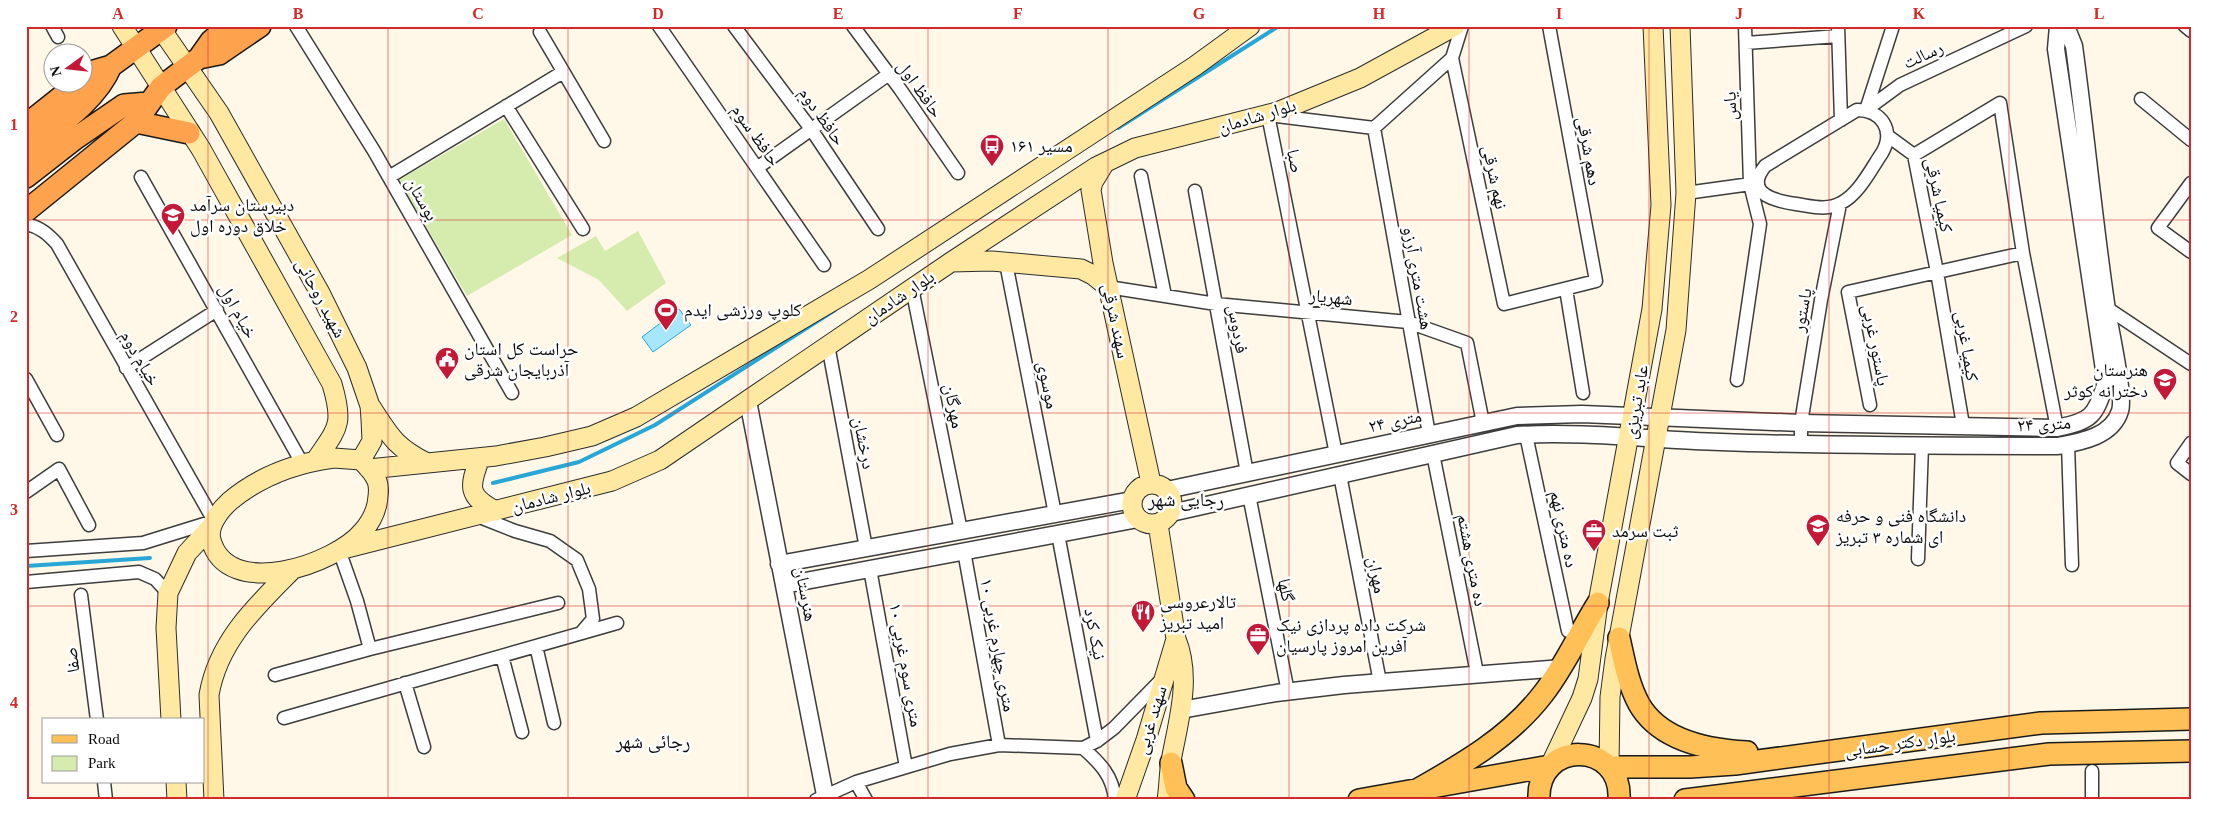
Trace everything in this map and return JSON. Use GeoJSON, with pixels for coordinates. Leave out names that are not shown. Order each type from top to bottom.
{"type":"FeatureCollection","features":[{"type":"Feature","properties":{"kind":"highway"},"geometry":{"type":"LineString","coordinates":[[26,211],[136,122],[154,95],[194,63],[211,40],[229,26]]}},
{"type":"Feature","properties":{"kind":"highway"},"geometry":{"type":"LineString","coordinates":[[194,63],[219,54],[260,26]]}},
{"type":"Feature","properties":{"kind":"highway"},"geometry":{"type":"LineString","coordinates":[[92,73],[111,66],[162,27]]}},
{"type":"Feature","properties":{"kind":"highway"},"geometry":{"type":"LineString","coordinates":[[26,151],[70,116],[105,82],[111,66]]}},
{"type":"Feature","properties":{"kind":"highway"},"geometry":{"type":"LineString","coordinates":[[26,125],[67,92]]}},
{"type":"Feature","properties":{"kind":"highway"},"geometry":{"type":"LineString","coordinates":[[26,177],[116,110],[124,105],[154,95]]}},
{"type":"Feature","properties":{"kind":"highway"},"geometry":{"type":"LineString","coordinates":[[136,122],[189,132]]}},
{"type":"Feature","properties":{"kind":"main road","name":"شهید روحانی"},"geometry":{"type":"LineString","coordinates":[[122,26],[135,49],[154,95],[189,132],[202,149],[332,384],[338,406],[337,429],[309,461]]}},
{"type":"Feature","properties":{"kind":"main road","name":"بلوار شادمان"},"geometry":{"type":"LineString","coordinates":[[365,465],[428,463],[480,458],[545,447],[592,436],[636,417],[870,279],[1195,66],[1250,26]]}},
{"type":"Feature","properties":{"kind":"main road","name":"بلوار شادمان"},"geometry":{"type":"LineString","coordinates":[[339,550],[612,481],[660,460],[912,288],[1106,162],[1135,148],[1268,115],[1360,78],[1455,26]]}},
{"type":"Feature","properties":{"kind":"main road","name":"عابد تبریزی"},"geometry":{"type":"LineString","coordinates":[[1550,766],[1582,698],[1588,679],[1598,603],[1652,309],[1661,205],[1653,26]]}},
{"type":"Feature","properties":{"kind":"main road","name":"عابد تبریزی"},"geometry":{"type":"LineString","coordinates":[[1609,767],[1610,696],[1676,330],[1686,193],[1680,26]]}},
{"type":"Feature","properties":{"kind":"main road","name":"شهید روحانی"},"geometry":{"type":"LineString","coordinates":[[162,27],[194,63],[219,113],[320,293],[357,368],[370,406],[372,441],[365,465]]}},
{"type":"Feature","properties":{"kind":"main road","name":"سهند شرقی"},"geometry":{"type":"LineString","coordinates":[[1106,162],[1092,182],[1091,190],[1108,287],[1159,486]]}},
{"type":"Feature","properties":{"kind":"main road"},"geometry":{"type":"LineString","coordinates":[[951,262],[992,261],[1081,269],[1093,275],[1108,287]]}},
{"type":"Feature","properties":{"kind":"main road"},"geometry":{"type":"LineString","coordinates":[[370,406],[394,441],[409,454],[428,463]]}},
{"type":"Feature","properties":{"kind":"main road"},"geometry":{"type":"LineString","coordinates":[[171,718],[166,628],[168,593],[187,553],[212,524],[224,506],[237,495],[272,475],[309,461],[334,458],[365,465],[378,481],[379,493],[375,512],[364,530],[339,550],[291,570],[266,572],[231,567],[221,560],[213,550],[210,536],[212,524]]}},
{"type":"Feature","properties":{"kind":"main road"},"geometry":{"type":"LineString","coordinates":[[480,458],[471,483],[474,494],[480,503],[496,511]]}},
{"type":"Feature","properties":{"kind":"main road"},"geometry":{"type":"LineString","coordinates":[[1159,486],[1172,497],[1173,504],[1164,518],[1148,524],[1138,519],[1132,508],[1132,500],[1139,488],[1159,486]]}},
{"type":"Feature","properties":{"kind":"main road","name":"سهند غربی"},"geometry":{"type":"LineString","coordinates":[[1164,518],[1176,639],[1182,653],[1183,676],[1181,710],[1171,763],[1167,800]]}},
{"type":"Feature","properties":{"kind":"main road"},"geometry":{"type":"LineString","coordinates":[[214,800],[209,695],[218,660],[232,636],[251,612],[291,570]]}},
{"type":"Feature","properties":{"kind":"main road"},"geometry":{"type":"LineString","coordinates":[[1417,790],[1479,753],[1514,726],[1542,695],[1562,668],[1598,603]]}},
{"type":"Feature","properties":{"kind":"main road"},"geometry":{"type":"LineString","coordinates":[[1619,638],[1628,677],[1640,705],[1656,724],[1666,732],[1699,746],[1788,757]]}},
{"type":"Feature","properties":{"kind":"main road","name":"سهند غربی"},"geometry":{"type":"LineString","coordinates":[[1125,800],[1146,740],[1176,639]]}},
{"type":"Feature","properties":{"kind":"main road","name":"بلوار دکتر حسابی"},"geometry":{"type":"LineString","coordinates":[[1609,767],[1690,767],[1788,757],[2041,723],[2191,719]]}},
{"type":"Feature","properties":{"kind":"main road","name":"بلوار دکتر حسابی"},"geometry":{"type":"LineString","coordinates":[[1685,800],[2049,754],[2191,751]]}},
{"type":"Feature","properties":{"kind":"main road"},"geometry":{"type":"LineString","coordinates":[[1539,800],[1538,790],[1542,777],[1550,766],[1560,758],[1573,754],[1586,754],[1599,759],[1609,767],[1617,778],[1620,791],[1619,800]]}},
{"type":"Feature","properties":{"kind":"main road"},"geometry":{"type":"LineString","coordinates":[[1171,763],[1176,788],[1184,800]]}},
{"type":"Feature","properties":{"kind":"main road"},"geometry":{"type":"LineString","coordinates":[[1359,800],[1550,766]]}},
{"type":"Feature","properties":{"kind":"main road"},"geometry":{"type":"LineString","coordinates":[[176,784],[177,800]]}},
{"type":"Feature","properties":{"kind":"street","name":"بوستان"},"geometry":{"type":"LineString","coordinates":[[296,26],[389,177],[512,393]]}},
{"type":"Feature","properties":{"kind":"street","name":"حافظ سوم"},"geometry":{"type":"LineString","coordinates":[[659,26],[824,264]]}},
{"type":"Feature","properties":{"kind":"street","name":"حافظ دوم"},"geometry":{"type":"LineString","coordinates":[[734,26],[811,128],[878,229]]}},
{"type":"Feature","properties":{"kind":"street","name":"حافظ اول"},"geometry":{"type":"LineString","coordinates":[[852,26],[889,74],[958,173]]}},
{"type":"Feature","properties":{"kind":"street"},"geometry":{"type":"LineString","coordinates":[[1268,115],[1374,128],[1452,58],[1462,26]]}},
{"type":"Feature","properties":{"kind":"street","name":"دهم شرقی"},"geometry":{"type":"LineString","coordinates":[[1549,26],[1596,282],[1566,289]]}},
{"type":"Feature","properties":{"kind":"street","name":"یاس"},"geometry":{"type":"LineString","coordinates":[[1737,380],[1760,224],[1755,183],[1745,26]]}},
{"type":"Feature","properties":{"kind":"street"},"geometry":{"type":"LineString","coordinates":[[1686,193],[1755,183],[1764,194],[1774,200],[1820,207],[1840,204],[1856,191],[1887,145],[1887,127],[1882,119],[1866,110],[1892,26]]}},
{"type":"Feature","properties":{"kind":"street","name":"رسالت"},"geometry":{"type":"LineString","coordinates":[[1755,183],[1765,166],[1857,110],[1866,110],[1900,85],[2026,26]]}},
{"type":"Feature","properties":{"kind":"street","name":"۲۴ متری"},"geometry":{"type":"LineString","coordinates":[[1629,438],[1801,445],[2058,446],[2084,442],[2110,428],[2121,411],[2120,390],[2107,308],[2056,50],[2058,26]]}},
{"type":"Feature","properties":{"kind":"street","name":"۲۴ متری"},"geometry":{"type":"LineString","coordinates":[[1159,486],[1247,473],[1489,421],[1548,414],[1634,415],[1802,423],[2057,428],[2084,422],[2098,407],[2106,383],[2074,46],[2066,26]]}},
{"type":"Feature","properties":{"kind":"street"},"geometry":{"type":"LineString","coordinates":[[2185,26],[2191,30]]}},
{"type":"Feature","properties":{"kind":"street"},"geometry":{"type":"LineString","coordinates":[[1746,43],[1838,31],[1841,120]]}},
{"type":"Feature","properties":{"kind":"street"},"geometry":{"type":"LineString","coordinates":[[540,32],[604,142]]}},
{"type":"Feature","properties":{"kind":"street","name":"نهم شرقی"},"geometry":{"type":"LineString","coordinates":[[1452,58],[1504,304],[1566,289]]}},
{"type":"Feature","properties":{"kind":"street"},"geometry":{"type":"LineString","coordinates":[[389,177],[563,72]]}},
{"type":"Feature","properties":{"kind":"street"},"geometry":{"type":"LineString","coordinates":[[757,168],[889,74]]}},
{"type":"Feature","properties":{"kind":"street"},"geometry":{"type":"LineString","coordinates":[[2140,99],[2191,140]]}},
{"type":"Feature","properties":{"kind":"street"},"geometry":{"type":"LineString","coordinates":[[1914,155],[2000,103],[2023,253],[2057,428]]}},
{"type":"Feature","properties":{"kind":"street"},"geometry":{"type":"LineString","coordinates":[[506,106],[584,229]]}},
{"type":"Feature","properties":{"kind":"street","name":"صبا"},"geometry":{"type":"LineString","coordinates":[[1268,115],[1336,454]]}},
{"type":"Feature","properties":{"kind":"street","name":"هشت متری آرزو"},"geometry":{"type":"LineString","coordinates":[[1374,128],[1430,434]]}},
{"type":"Feature","properties":{"kind":"street","name":"کیمیا شرقی"},"geometry":{"type":"LineString","coordinates":[[1888,136],[1914,155],[1938,272]]}},
{"type":"Feature","properties":{"kind":"street"},"geometry":{"type":"LineString","coordinates":[[1141,176],[1165,296]]}},
{"type":"Feature","properties":{"kind":"street","name":"خیام اول"},"geometry":{"type":"LineString","coordinates":[[141,177],[217,310],[309,461]]}},
{"type":"Feature","properties":{"kind":"street"},"geometry":{"type":"LineString","coordinates":[[2191,183],[2158,228],[2191,252]]}},
{"type":"Feature","properties":{"kind":"street","name":"فردوس"},"geometry":{"type":"LineString","coordinates":[[1195,191],[1247,473]]}},
{"type":"Feature","properties":{"kind":"street","name":"پاستور"},"geometry":{"type":"LineString","coordinates":[[1801,445],[1802,423],[1821,300],[1840,204]]}},
{"type":"Feature","properties":{"kind":"street","name":"خیام دوم"},"geometry":{"type":"LineString","coordinates":[[26,224],[39,228],[57,244],[212,524]]}},
{"type":"Feature","properties":{"kind":"street"},"geometry":{"type":"LineString","coordinates":[[1938,272],[2023,253]]}},
{"type":"Feature","properties":{"kind":"street","name":"موسوی"},"geometry":{"type":"LineString","coordinates":[[1006,263],[1054,514]]}},
{"type":"Feature","properties":{"kind":"street","name":"پاستور غربی"},"geometry":{"type":"LineString","coordinates":[[1870,405],[1848,292],[1938,272]]}},
{"type":"Feature","properties":{"kind":"street","name":"کیمیا غربی"},"geometry":{"type":"LineString","coordinates":[[1938,272],[1963,425]]}},
{"type":"Feature","properties":{"kind":"street","name":"شهریار"},"geometry":{"type":"LineString","coordinates":[[1108,287],[1216,304],[1408,322],[1467,343],[1489,421]]}},
{"type":"Feature","properties":{"kind":"street","name":"مهرگان"},"geometry":{"type":"LineString","coordinates":[[912,288],[961,531]]}},
{"type":"Feature","properties":{"kind":"street"},"geometry":{"type":"LineString","coordinates":[[1566,289],[1583,393]]}},
{"type":"Feature","properties":{"kind":"street"},"geometry":{"type":"LineString","coordinates":[[2107,308],[2191,364]]}},
{"type":"Feature","properties":{"kind":"street"},"geometry":{"type":"LineString","coordinates":[[126,368],[217,310]]}},
{"type":"Feature","properties":{"kind":"street","name":"درخشان"},"geometry":{"type":"LineString","coordinates":[[828,345],[866,548]]}},
{"type":"Feature","properties":{"kind":"street"},"geometry":{"type":"LineString","coordinates":[[26,379],[57,435]]}},
{"type":"Feature","properties":{"kind":"street","name":"هنرستان"},"geometry":{"type":"LineString","coordinates":[[748,401],[784,584],[821,797]]}},
{"type":"Feature","properties":{"kind":"street"},"geometry":{"type":"LineString","coordinates":[[1489,421],[1499,439]]}},
{"type":"Feature","properties":{"kind":"street"},"geometry":{"type":"LineString","coordinates":[[1164,518],[1250,495],[1499,439],[1526,435],[1575,434],[1629,438]]}},
{"type":"Feature","properties":{"kind":"street","name":"ده متری نهم"},"geometry":{"type":"LineString","coordinates":[[1526,435],[1568,631]]}},
{"type":"Feature","properties":{"kind":"street"},"geometry":{"type":"LineString","coordinates":[[2191,443],[2177,463],[2191,474]]}},
{"type":"Feature","properties":{"kind":"street"},"geometry":{"type":"LineString","coordinates":[[2068,444],[2072,565]]}},
{"type":"Feature","properties":{"kind":"street"},"geometry":{"type":"LineString","coordinates":[[1918,559],[1922,446]]}},
{"type":"Feature","properties":{"kind":"street","name":"ده متری هشتم"},"geometry":{"type":"LineString","coordinates":[[1433,454],[1477,673]]}},
{"type":"Feature","properties":{"kind":"street"},"geometry":{"type":"LineString","coordinates":[[26,492],[60,469],[89,525]]}},
{"type":"Feature","properties":{"kind":"street","name":"مهران"},"geometry":{"type":"LineString","coordinates":[[1340,475],[1380,682]]}},
{"type":"Feature","properties":{"kind":"street","name":"گلها"},"geometry":{"type":"LineString","coordinates":[[1250,495],[1288,692]]}},
{"type":"Feature","properties":{"kind":"street"},"geometry":{"type":"LineString","coordinates":[[779,564],[1132,500]]}},
{"type":"Feature","properties":{"kind":"street"},"geometry":{"type":"LineString","coordinates":[[477,516],[515,531],[550,541],[577,560],[589,589],[593,619],[581,633]]}},
{"type":"Feature","properties":{"kind":"street"},"geometry":{"type":"LineString","coordinates":[[784,584],[1138,519]]}},
{"type":"Feature","properties":{"kind":"street"},"geometry":{"type":"LineString","coordinates":[[26,551],[143,543],[212,524]]}},
{"type":"Feature","properties":{"kind":"street","name":"نیک کرد"},"geometry":{"type":"LineString","coordinates":[[1058,534],[1097,742]]}},
{"type":"Feature","properties":{"kind":"street"},"geometry":{"type":"LineString","coordinates":[[339,550],[357,601],[370,649]]}},
{"type":"Feature","properties":{"kind":"street","name":"۱۰ متری چهارم غربی"},"geometry":{"type":"LineString","coordinates":[[964,551],[999,744]]}},
{"type":"Feature","properties":{"kind":"street","name":"۱۰ متری سوم غربی"},"geometry":{"type":"LineString","coordinates":[[870,569],[906,767]]}},
{"type":"Feature","properties":{"kind":"street"},"geometry":{"type":"LineString","coordinates":[[26,582],[139,572],[155,579],[168,593]]}},
{"type":"Feature","properties":{"kind":"street","name":"صفا"},"geometry":{"type":"LineString","coordinates":[[81,595],[96,718]]}},
{"type":"Feature","properties":{"kind":"street"},"geometry":{"type":"LineString","coordinates":[[275,675],[370,649],[558,603]]}},
{"type":"Feature","properties":{"kind":"street"},"geometry":{"type":"LineString","coordinates":[[284,718],[617,623]]}},
{"type":"Feature","properties":{"kind":"street"},"geometry":{"type":"LineString","coordinates":[[536,646],[554,723]]}},
{"type":"Feature","properties":{"kind":"street"},"geometry":{"type":"LineString","coordinates":[[502,656],[522,732]]}},
{"type":"Feature","properties":{"kind":"street"},"geometry":{"type":"LineString","coordinates":[[1181,710],[1288,692],[1477,673],[1562,668]]}},
{"type":"Feature","properties":{"kind":"street"},"geometry":{"type":"LineString","coordinates":[[821,797],[856,782],[906,767],[950,754],[999,744],[1082,748],[1097,742],[1114,728],[1165,676]]}},
{"type":"Feature","properties":{"kind":"street"},"geometry":{"type":"LineString","coordinates":[[405,683],[424,747]]}},
{"type":"Feature","properties":{"kind":"street"},"geometry":{"type":"LineString","coordinates":[[1082,748],[1101,764],[1110,779],[1115,800]]}},
{"type":"Feature","properties":{"kind":"street"},"geometry":{"type":"LineString","coordinates":[[2092,771],[2092,800]]}},
{"type":"Feature","properties":{"kind":"street"},"geometry":{"type":"LineString","coordinates":[[856,782],[866,800]]}},
{"type":"Feature","properties":{"kind":"street"},"geometry":{"type":"LineString","coordinates":[[104,784],[106,800]]}},
{"type":"Feature","properties":{"kind":"green space"},"geometry":{"type":"Polygon","coordinates":[[[504,119],[572,235],[467,296],[399,180],[504,119]]]}},
{"type":"Feature","properties":{"kind":"green space"},"geometry":{"type":"Polygon","coordinates":[[[638,231],[666,283],[627,311],[599,280],[557,258],[596,236],[605,251],[638,231]]]}},
{"type":"Feature","properties":{"kind":"water","name":"کلوپ ورزشی ایدم"},"geometry":{"type":"Polygon","coordinates":[[[679,309],[691,325],[653,352],[642,337],[679,309]]]}},
{"type":"Feature","properties":{"kind":"waterway"},"geometry":{"type":"LineString","coordinates":[[1118,128],[1279,26]]}},
{"type":"Feature","properties":{"kind":"waterway"},"geometry":{"type":"LineString","coordinates":[[493,483],[579,462],[655,425],[835,310]]}},
{"type":"Feature","properties":{"kind":"waterway"},"geometry":{"type":"LineString","coordinates":[[26,566],[150,558]]}},
{"type":"Feature","properties":{"kind":"place","name":"مسیر ۱۶۱"},"geometry":{"type":"Point","coordinates":[992,167]}},
{"type":"Feature","properties":{"kind":"place","name":"دبیرستان سرآمد خلاق دوره اول"},"geometry":{"type":"Point","coordinates":[173,236]}},
{"type":"Feature","properties":{"kind":"place","name":"کلوپ ورزشی ایدم"},"geometry":{"type":"Point","coordinates":[666,331]}},
{"type":"Feature","properties":{"kind":"place","name":"حراست کل استان آذربایجان شرقی"},"geometry":{"type":"Point","coordinates":[447,380]}},
{"type":"Feature","properties":{"kind":"place","name":"هنرستان دخترانه کوثر"},"geometry":{"type":"Point","coordinates":[2165,401]}},
{"type":"Feature","properties":{"kind":"place","name":"دانشگاه فنی و حرفه ای شماره ۳ تبریز"},"geometry":{"type":"Point","coordinates":[1818,547]}},
{"type":"Feature","properties":{"kind":"place","name":"ثبت سرمد"},"geometry":{"type":"Point","coordinates":[1594,552]}},
{"type":"Feature","properties":{"kind":"place","name":"تالارعروسی امید تبریز"},"geometry":{"type":"Point","coordinates":[1143,633]}},
{"type":"Feature","properties":{"kind":"place","name":"شرکت داده پردازی نیک آفرین امروز پارسیان"},"geometry":{"type":"Point","coordinates":[1258,656]}},
{"type":"Feature","properties":{"kind":"district","name":"رجایی شهر"},"geometry":{"type":"Point","coordinates":[1186,499]}},
{"type":"Feature","properties":{"kind":"district","name":"رجائی شهر"},"geometry":{"type":"Point","coordinates":[653,741]}}]}
